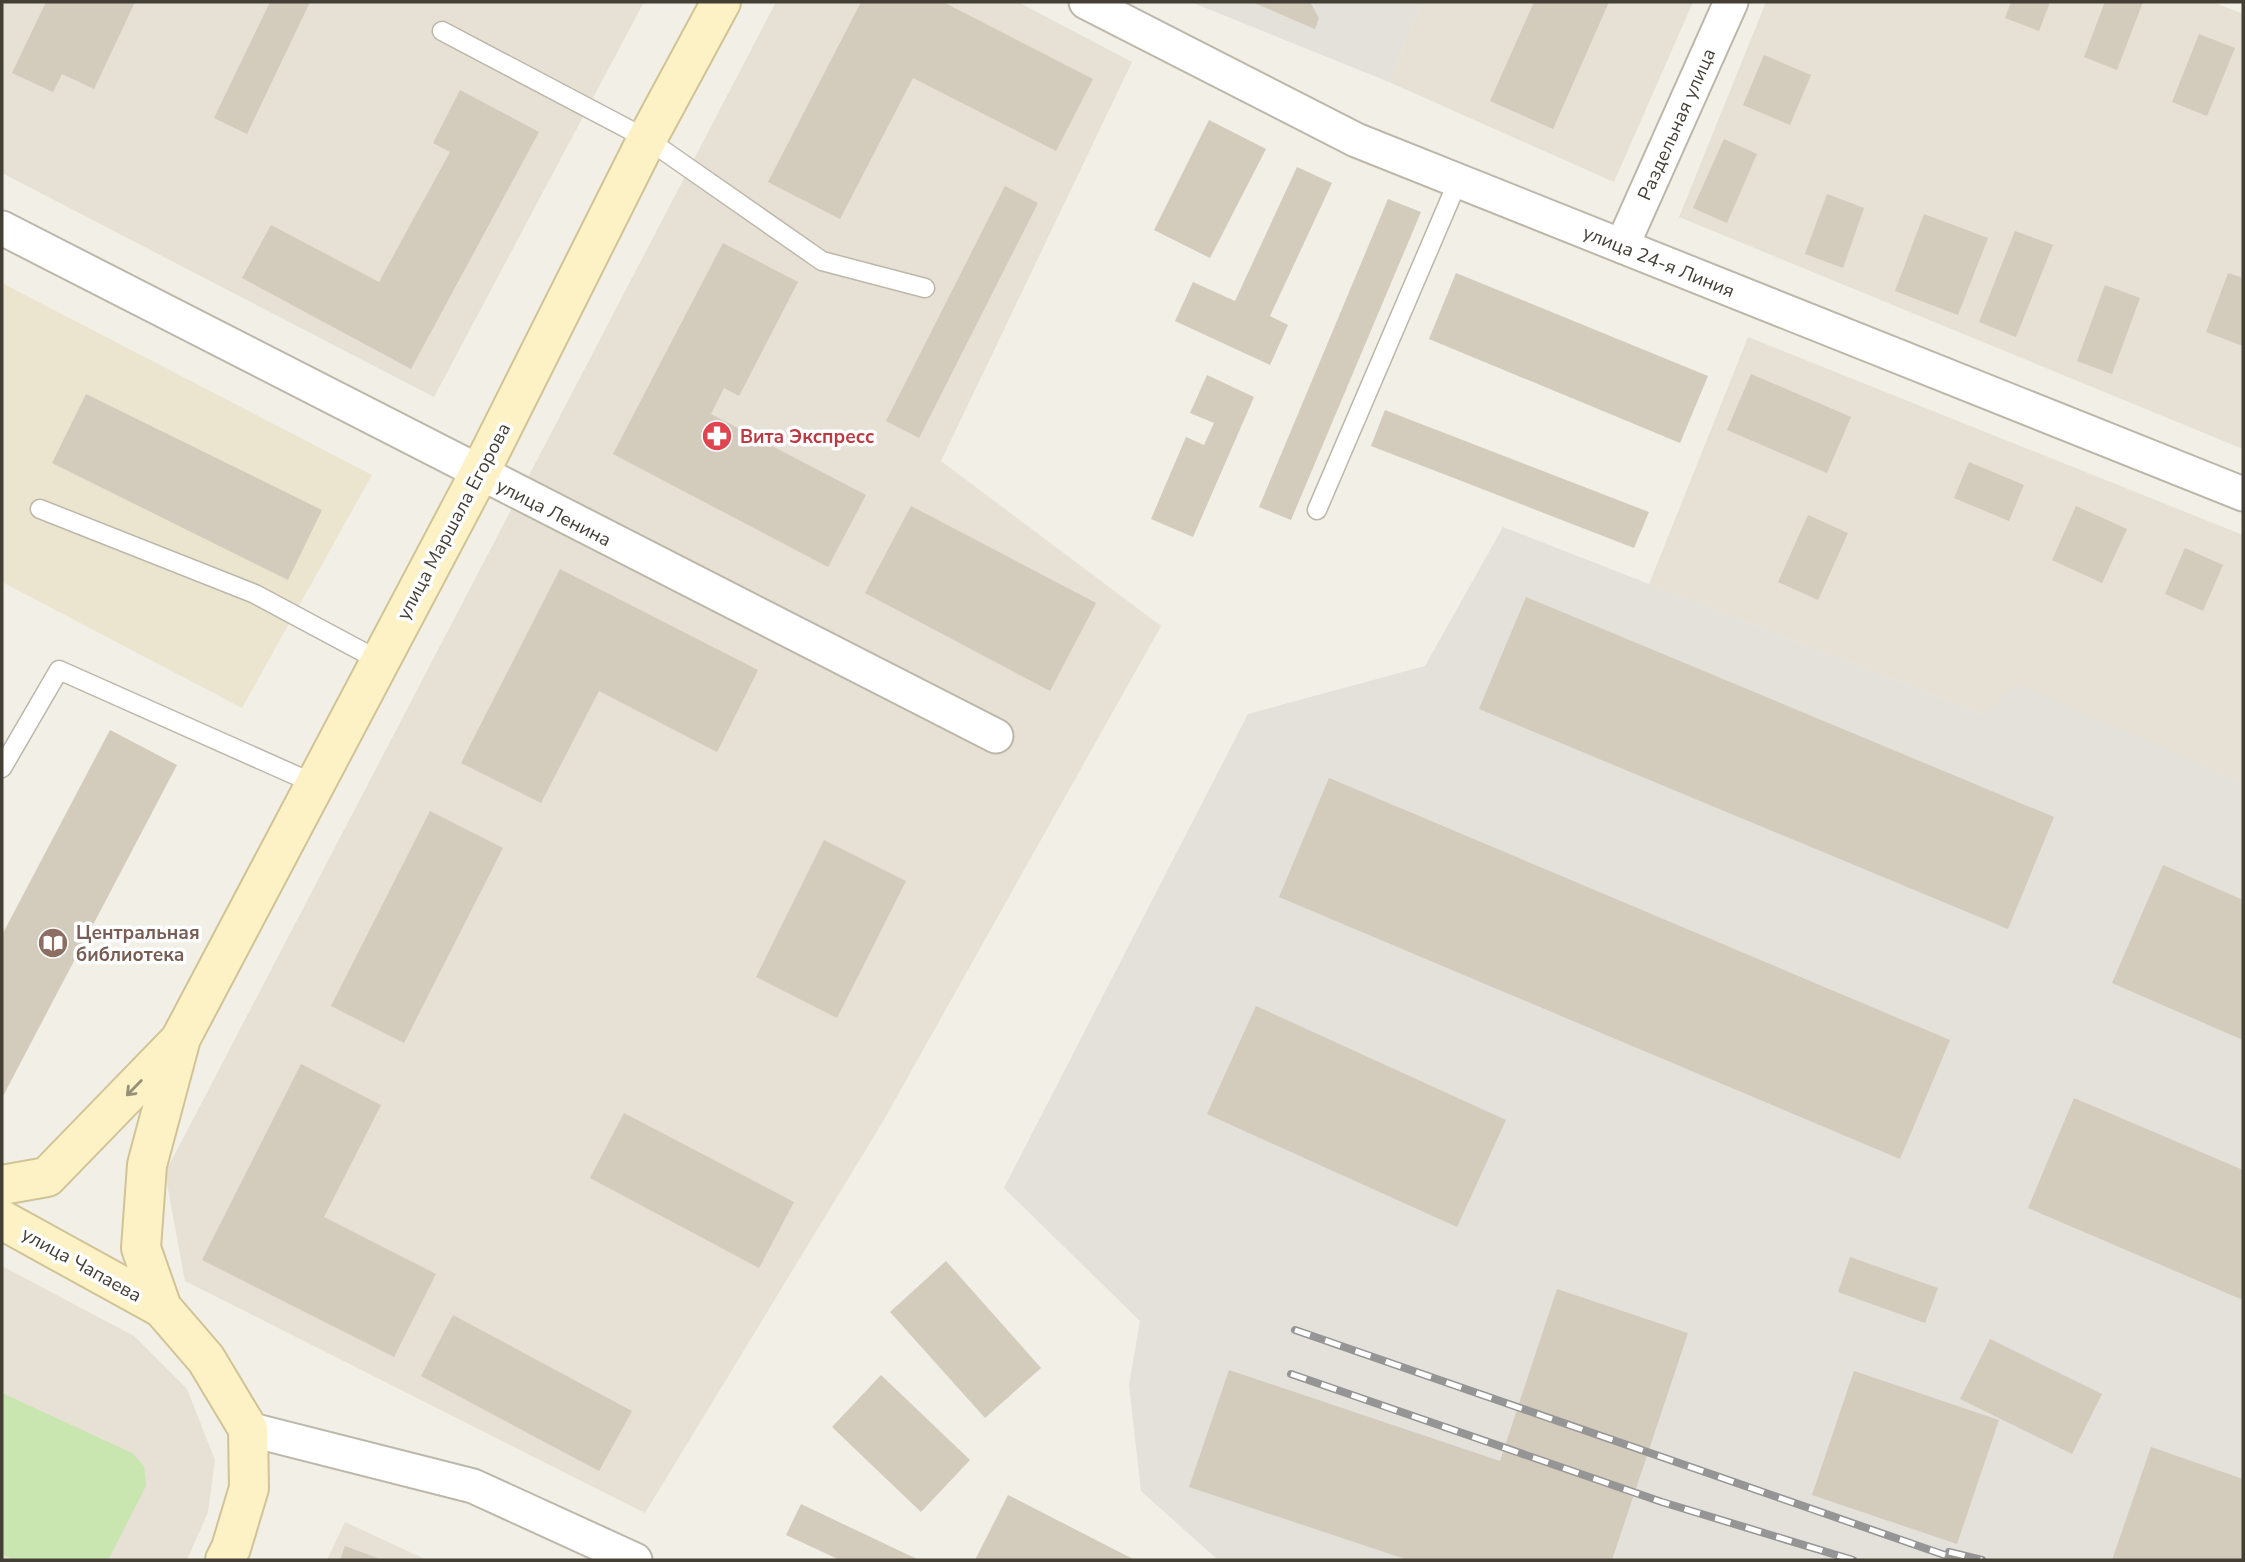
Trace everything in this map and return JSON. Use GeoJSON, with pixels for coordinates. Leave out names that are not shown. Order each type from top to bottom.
{"type":"FeatureCollection","features":[{"type":"Feature","properties":{"kind":"main road","name":"улица Маршала Егорова"},"geometry":{"type":"LineString","coordinates":[[181,1038],[479,474],[647,139],[721,2]]}},
{"type":"Feature","properties":{"kind":"main road"},"geometry":{"type":"LineString","coordinates":[[2,1185],[47,1177],[181,1038]]}},
{"type":"Feature","properties":{"kind":"main road"},"geometry":{"type":"LineString","coordinates":[[181,1038],[147,1165],[141,1248],[162,1308],[206,1359],[248,1429],[248,1488],[225,1560]]}},
{"type":"Feature","properties":{"kind":"main road","name":"улица Чапаева"},"geometry":{"type":"LineString","coordinates":[[2,1220],[162,1308]]}},
{"type":"Feature","properties":{"kind":"street","name":"улица 24-я Линия"},"geometry":{"type":"LineString","coordinates":[[1086,2],[1356,140],[2243,494]]}},
{"type":"Feature","properties":{"kind":"street","name":"Раздельная улица"},"geometry":{"type":"LineString","coordinates":[[1622,246],[1731,2]]}},
{"type":"Feature","properties":{"kind":"street","name":"улица Ленина"},"geometry":{"type":"LineString","coordinates":[[2,228],[996,736]]}},
{"type":"Feature","properties":{"kind":"street"},"geometry":{"type":"LineString","coordinates":[[248,1429],[473,1486],[635,1560]]}},
{"type":"Feature","properties":{"kind":"lane"},"geometry":{"type":"LineString","coordinates":[[442,32],[647,139],[821,261],[925,288]]}},
{"type":"Feature","properties":{"kind":"lane"},"geometry":{"type":"LineString","coordinates":[[1317,510],[1458,181]]}},
{"type":"Feature","properties":{"kind":"lane"},"geometry":{"type":"LineString","coordinates":[[40,509],[256,594],[380,661]]}},
{"type":"Feature","properties":{"kind":"lane"},"geometry":{"type":"LineString","coordinates":[[2,768],[59,670],[315,784]]}},
{"type":"Feature","properties":{"kind":"shaded area"},"geometry":{"type":"Polygon","coordinates":[[[2,2],[644,2],[434,397],[2,173],[2,2]]]}},
{"type":"Feature","properties":{"kind":"shaded area"},"geometry":{"type":"Polygon","coordinates":[[[776,2],[1018,2],[1132,62],[941,461],[1161,626],[882,1123],[645,1513],[185,1281],[165,1173],[776,2]]]}},
{"type":"Feature","properties":{"kind":"shaded area"},"geometry":{"type":"Polygon","coordinates":[[[1191,2],[1422,2],[1389,82],[1191,2]]]}},
{"type":"Feature","properties":{"kind":"shaded area"},"geometry":{"type":"Polygon","coordinates":[[[1422,2],[1693,2],[1614,182],[1389,82],[1422,2]]]}},
{"type":"Feature","properties":{"kind":"shaded area"},"geometry":{"type":"Polygon","coordinates":[[[1766,2],[2213,2],[2243,14],[2243,449],[1679,217],[1766,2]]]}},
{"type":"Feature","properties":{"kind":"shaded area"},"geometry":{"type":"Polygon","coordinates":[[[2,283],[372,475],[242,708],[2,582],[2,283]]]}},
{"type":"Feature","properties":{"kind":"shaded area"},"geometry":{"type":"Polygon","coordinates":[[[1748,337],[2243,535],[2243,783],[2018,685],[1983,714],[1649,584],[1748,337]]]}},
{"type":"Feature","properties":{"kind":"shaded area"},"geometry":{"type":"Polygon","coordinates":[[[1503,527],[1983,714],[2017,684],[2243,783],[2243,1560],[1218,1560],[1141,1491],[1129,1385],[1140,1321],[1004,1188],[1248,714],[1425,666],[1503,527]]]}},
{"type":"Feature","properties":{"kind":"shaded area"},"geometry":{"type":"Polygon","coordinates":[[[2,1266],[134,1336],[187,1389],[215,1460],[208,1512],[187,1560],[2,1560],[2,1266]]]}},
{"type":"Feature","properties":{"kind":"shaded area"},"geometry":{"type":"Polygon","coordinates":[[[345,1522],[427,1560],[327,1560],[345,1522]]]}},
{"type":"Feature","properties":{"kind":"green space"},"geometry":{"type":"Polygon","coordinates":[[[2,1393],[132,1453],[144,1466],[146,1486],[108,1560],[13,1560],[2,1554],[2,1393]]]}},
{"type":"Feature","properties":{"kind":"building"},"geometry":{"type":"Polygon","coordinates":[[[46,2],[135,2],[94,89],[62,74],[53,92],[12,73],[46,2]]]}},
{"type":"Feature","properties":{"kind":"building"},"geometry":{"type":"Polygon","coordinates":[[[270,2],[310,2],[247,134],[214,118],[270,2]]]}},
{"type":"Feature","properties":{"kind":"building"},"geometry":{"type":"Polygon","coordinates":[[[861,2],[943,2],[1093,79],[1056,151],[913,78],[840,219],[768,182],[861,2]]]}},
{"type":"Feature","properties":{"kind":"building"},"geometry":{"type":"Polygon","coordinates":[[[1252,2],[1310,2],[1319,18],[1315,29],[1252,2]]]}},
{"type":"Feature","properties":{"kind":"building"},"geometry":{"type":"Polygon","coordinates":[[[1534,2],[1609,2],[1553,129],[1490,101],[1534,2]]]}},
{"type":"Feature","properties":{"kind":"building"},"geometry":{"type":"Polygon","coordinates":[[[2011,2],[2050,2],[2039,31],[2005,18],[2011,2]]]}},
{"type":"Feature","properties":{"kind":"building"},"geometry":{"type":"Polygon","coordinates":[[[2105,2],[2143,2],[2117,70],[2084,57],[2105,2]]]}},
{"type":"Feature","properties":{"kind":"building"},"geometry":{"type":"Polygon","coordinates":[[[2199,34],[2235,48],[2207,116],[2172,102],[2199,34]]]}},
{"type":"Feature","properties":{"kind":"building"},"geometry":{"type":"Polygon","coordinates":[[[1764,55],[1811,75],[1790,125],[1743,105],[1764,55]]]}},
{"type":"Feature","properties":{"kind":"building"},"geometry":{"type":"Polygon","coordinates":[[[460,90],[539,132],[411,369],[242,278],[271,225],[379,282],[450,152],[433,143],[460,90]]]}},
{"type":"Feature","properties":{"kind":"building"},"geometry":{"type":"Polygon","coordinates":[[[1209,120],[1266,149],[1210,258],[1154,230],[1209,120]]]}},
{"type":"Feature","properties":{"kind":"building"},"geometry":{"type":"Polygon","coordinates":[[[1724,139],[1757,154],[1727,223],[1693,208],[1724,139]]]}},
{"type":"Feature","properties":{"kind":"building"},"geometry":{"type":"Polygon","coordinates":[[[1297,167],[1332,183],[1270,316],[1288,325],[1270,365],[1175,321],[1193,282],[1235,301],[1297,167]]]}},
{"type":"Feature","properties":{"kind":"building"},"geometry":{"type":"Polygon","coordinates":[[[1005,186],[1038,203],[919,438],[886,421],[1005,186]]]}},
{"type":"Feature","properties":{"kind":"building"},"geometry":{"type":"Polygon","coordinates":[[[1827,194],[1864,208],[1843,268],[1805,254],[1827,194]]]}},
{"type":"Feature","properties":{"kind":"building"},"geometry":{"type":"Polygon","coordinates":[[[1388,199],[1421,212],[1291,520],[1259,507],[1388,199]]]}},
{"type":"Feature","properties":{"kind":"building"},"geometry":{"type":"Polygon","coordinates":[[[1924,214],[1988,238],[1958,315],[1895,291],[1924,214]]]}},
{"type":"Feature","properties":{"kind":"building"},"geometry":{"type":"Polygon","coordinates":[[[2015,231],[2053,245],[2016,337],[1979,322],[2015,231]]]}},
{"type":"Feature","properties":{"kind":"building"},"geometry":{"type":"Polygon","coordinates":[[[723,243],[798,282],[739,396],[724,388],[711,414],[866,495],[828,567],[613,454],[723,243]]]}},
{"type":"Feature","properties":{"kind":"building"},"geometry":{"type":"Polygon","coordinates":[[[1456,273],[1708,376],[1680,443],[1429,339],[1456,273]]]}},
{"type":"Feature","properties":{"kind":"building"},"geometry":{"type":"Polygon","coordinates":[[[2228,273],[2243,278],[2243,346],[2206,332],[2228,273]]]}},
{"type":"Feature","properties":{"kind":"building"},"geometry":{"type":"Polygon","coordinates":[[[2105,285],[2140,298],[2112,374],[2077,361],[2105,285]]]}},
{"type":"Feature","properties":{"kind":"building"},"geometry":{"type":"Polygon","coordinates":[[[1751,374],[1851,417],[1827,473],[1727,430],[1751,374]]]}},
{"type":"Feature","properties":{"kind":"building"},"geometry":{"type":"Polygon","coordinates":[[[1207,375],[1254,397],[1193,537],[1151,519],[1186,437],[1204,445],[1214,423],[1190,413],[1207,375]]]}},
{"type":"Feature","properties":{"kind":"building"},"geometry":{"type":"Polygon","coordinates":[[[86,394],[322,510],[288,580],[52,463],[86,394]]]}},
{"type":"Feature","properties":{"kind":"building"},"geometry":{"type":"Polygon","coordinates":[[[1385,410],[1649,512],[1634,548],[1371,446],[1385,410]]]}},
{"type":"Feature","properties":{"kind":"building"},"geometry":{"type":"Polygon","coordinates":[[[1969,462],[2024,485],[2009,521],[1954,498],[1969,462]]]}},
{"type":"Feature","properties":{"kind":"building"},"geometry":{"type":"Polygon","coordinates":[[[911,506],[1096,603],[1050,691],[865,593],[911,506]]]}},
{"type":"Feature","properties":{"kind":"building"},"geometry":{"type":"Polygon","coordinates":[[[2076,506],[2127,529],[2102,583],[2052,560],[2076,506]]]}},
{"type":"Feature","properties":{"kind":"building"},"geometry":{"type":"Polygon","coordinates":[[[1808,515],[1848,533],[1818,600],[1778,582],[1808,515]]]}},
{"type":"Feature","properties":{"kind":"building"},"geometry":{"type":"Polygon","coordinates":[[[2185,548],[2223,565],[2203,611],[2165,594],[2185,548]]]}},
{"type":"Feature","properties":{"kind":"building"},"geometry":{"type":"Polygon","coordinates":[[[560,569],[758,670],[717,752],[599,691],[541,803],[461,763],[560,569]]]}},
{"type":"Feature","properties":{"kind":"building"},"geometry":{"type":"Polygon","coordinates":[[[1526,597],[2054,817],[2008,929],[1479,709],[1526,597]]]}},
{"type":"Feature","properties":{"kind":"building"},"geometry":{"type":"Polygon","coordinates":[[[110,730],[177,765],[2,1098],[2,935],[110,730]]]}},
{"type":"Feature","properties":{"kind":"building"},"geometry":{"type":"Polygon","coordinates":[[[1329,778],[1950,1040],[1900,1159],[1279,897],[1329,778]]]}},
{"type":"Feature","properties":{"kind":"building"},"geometry":{"type":"Polygon","coordinates":[[[430,811],[503,848],[404,1043],[331,1006],[430,811]]]}},
{"type":"Feature","properties":{"kind":"building"},"geometry":{"type":"Polygon","coordinates":[[[824,840],[906,881],[837,1018],[756,977],[824,840]]]}},
{"type":"Feature","properties":{"kind":"building"},"geometry":{"type":"Polygon","coordinates":[[[2163,865],[2243,900],[2243,1040],[2112,983],[2163,865]]]}},
{"type":"Feature","properties":{"kind":"building"},"geometry":{"type":"Polygon","coordinates":[[[1256,1006],[1506,1120],[1457,1227],[1207,1114],[1256,1006]]]}},
{"type":"Feature","properties":{"kind":"building"},"geometry":{"type":"Polygon","coordinates":[[[301,1064],[381,1105],[324,1217],[436,1274],[394,1357],[202,1260],[301,1064]]]}},
{"type":"Feature","properties":{"kind":"building"},"geometry":{"type":"Polygon","coordinates":[[[2074,1098],[2243,1170],[2243,1300],[2028,1208],[2074,1098]]]}},
{"type":"Feature","properties":{"kind":"building"},"geometry":{"type":"Polygon","coordinates":[[[624,1113],[794,1202],[759,1268],[590,1178],[624,1113]]]}},
{"type":"Feature","properties":{"kind":"building"},"geometry":{"type":"Polygon","coordinates":[[[1850,1257],[1938,1288],[1925,1323],[1838,1292],[1850,1257]]]}},
{"type":"Feature","properties":{"kind":"building"},"geometry":{"type":"Polygon","coordinates":[[[946,1261],[1041,1368],[985,1418],[890,1312],[946,1261]]]}},
{"type":"Feature","properties":{"kind":"building"},"geometry":{"type":"Polygon","coordinates":[[[1557,1289],[1688,1333],[1612,1560],[1408,1560],[1189,1487],[1229,1370],[1500,1461],[1557,1289]]]}},
{"type":"Feature","properties":{"kind":"building"},"geometry":{"type":"Polygon","coordinates":[[[453,1315],[632,1411],[599,1471],[421,1376],[453,1315]]]}},
{"type":"Feature","properties":{"kind":"building"},"geometry":{"type":"Polygon","coordinates":[[[1990,1339],[2102,1394],[2072,1454],[1960,1399],[1990,1339]]]}},
{"type":"Feature","properties":{"kind":"building"},"geometry":{"type":"Polygon","coordinates":[[[1854,1371],[1999,1420],[1957,1544],[1812,1495],[1854,1371]]]}},
{"type":"Feature","properties":{"kind":"building"},"geometry":{"type":"Polygon","coordinates":[[[881,1375],[970,1460],[921,1512],[832,1427],[881,1375]]]}},
{"type":"Feature","properties":{"kind":"building"},"geometry":{"type":"Polygon","coordinates":[[[2151,1447],[2243,1479],[2243,1560],[2112,1560],[2151,1447]]]}},
{"type":"Feature","properties":{"kind":"building"},"geometry":{"type":"Polygon","coordinates":[[[1008,1495],[1135,1560],[975,1560],[1008,1495]]]}},
{"type":"Feature","properties":{"kind":"building"},"geometry":{"type":"Polygon","coordinates":[[[801,1504],[919,1560],[840,1560],[786,1535],[801,1504]]]}},
{"type":"Feature","properties":{"kind":"building"},"geometry":{"type":"Polygon","coordinates":[[[345,1546],[383,1560],[340,1560],[345,1546]]]}},
{"type":"Feature","properties":{"kind":"railway"},"geometry":{"type":"LineString","coordinates":[[1295,1330],[1959,1560]]}},
{"type":"Feature","properties":{"kind":"railway"},"geometry":{"type":"LineString","coordinates":[[1291,1374],[1662,1502],[1853,1560]]}},
{"type":"Feature","properties":{"kind":"railway"},"geometry":{"type":"LineString","coordinates":[[1949,1552],[1982,1560]]}},
{"type":"Feature","properties":{"kind":"place","name":"Вита Экспресс"},"geometry":{"type":"Point","coordinates":[717,436]}},
{"type":"Feature","properties":{"kind":"place","name":"Центральная библиотека"},"geometry":{"type":"Point","coordinates":[53,943]}}]}
